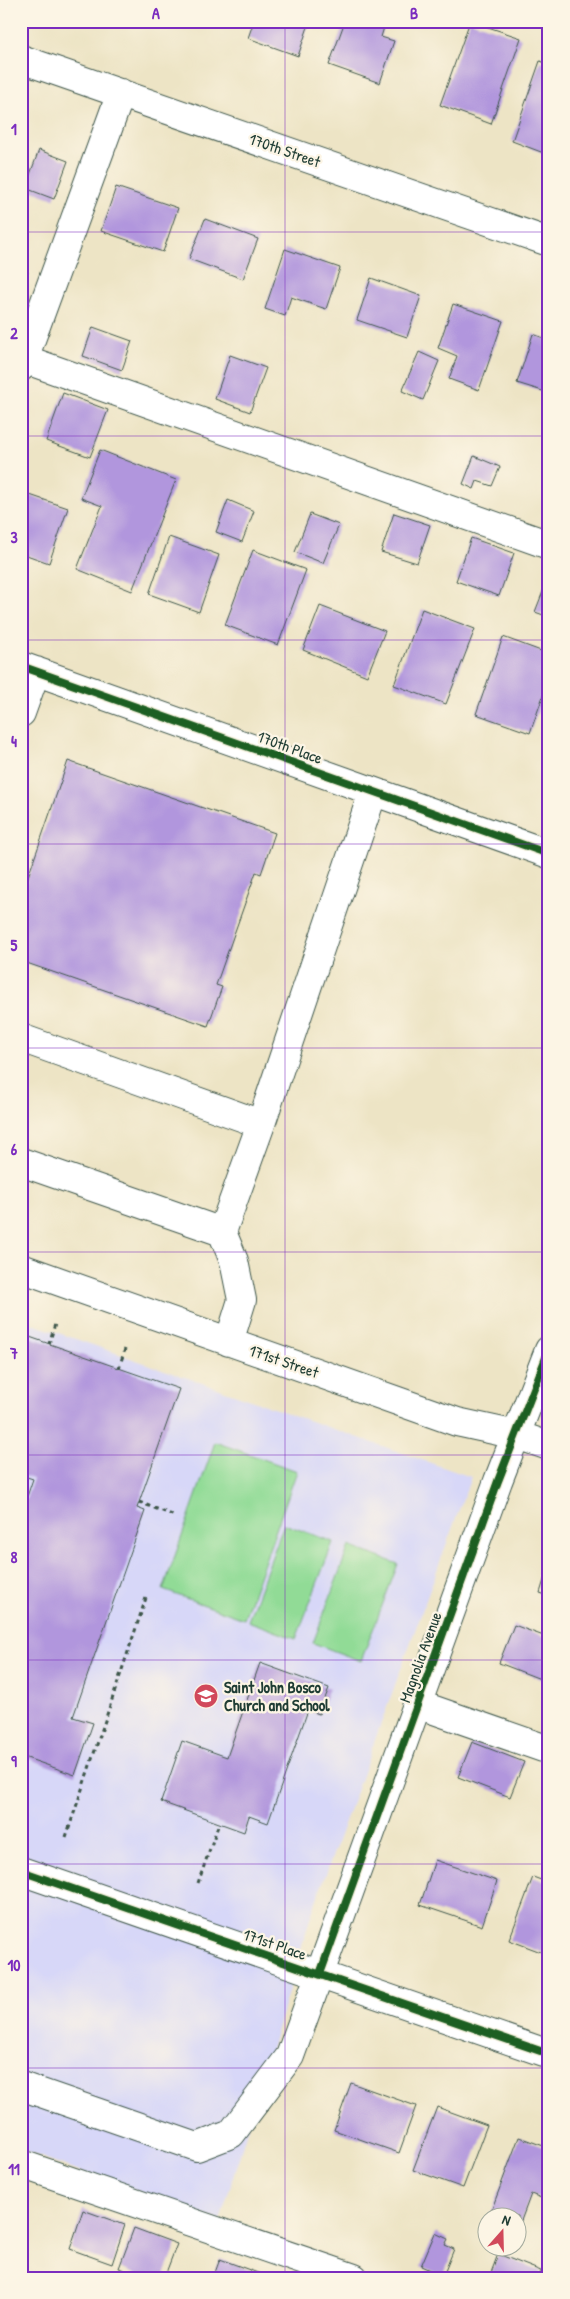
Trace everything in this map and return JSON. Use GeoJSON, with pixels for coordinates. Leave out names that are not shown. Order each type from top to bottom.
{"type":"FeatureCollection","features":[{"type":"Feature","properties":{"kind":"street","name":"170th Street"},"geometry":{"type":"LineString","coordinates":[[21,59],[549,242]]}},
{"type":"Feature","properties":{"kind":"street"},"geometry":{"type":"LineString","coordinates":[[121,94],[23,363],[549,545]]}},
{"type":"Feature","properties":{"kind":"street"},"geometry":{"type":"LineString","coordinates":[[21,713],[28,668]]}},
{"type":"Feature","properties":{"kind":"street","name":"170th Place"},"geometry":{"type":"LineString","coordinates":[[28,668],[549,854]]}},
{"type":"Feature","properties":{"kind":"street"},"geometry":{"type":"LineString","coordinates":[[229,1342],[242,1300],[234,1262],[222,1232],[261,1124],[374,792]]}},
{"type":"Feature","properties":{"kind":"street"},"geometry":{"type":"LineString","coordinates":[[21,1038],[261,1124]]}},
{"type":"Feature","properties":{"kind":"street"},"geometry":{"type":"LineString","coordinates":[[21,1162],[222,1232]]}},
{"type":"Feature","properties":{"kind":"street","name":"171st Street"},"geometry":{"type":"LineString","coordinates":[[21,1268],[457,1422],[517,1435],[549,1446]]}},
{"type":"Feature","properties":{"kind":"street","name":"Magnolia Avenue"},"geometry":{"type":"LineString","coordinates":[[21,2086],[197,2147],[231,2134],[290,2056],[498,1481],[549,1350]]}},
{"type":"Feature","properties":{"kind":"street"},"geometry":{"type":"LineString","coordinates":[[417,1704],[549,1750]]}},
{"type":"Feature","properties":{"kind":"street","name":"171st Place"},"geometry":{"type":"LineString","coordinates":[[21,1871],[549,2054]]}},
{"type":"Feature","properties":{"kind":"street"},"geometry":{"type":"LineString","coordinates":[[21,2164],[354,2278]]}},
{"type":"Feature","properties":{"kind":"path"},"geometry":{"type":"LineString","coordinates":[[49,1344],[54,1324]]}},
{"type":"Feature","properties":{"kind":"path"},"geometry":{"type":"LineString","coordinates":[[119,1368],[125,1350]]}},
{"type":"Feature","properties":{"kind":"path"},"geometry":{"type":"LineString","coordinates":[[139,1502],[176,1516]]}},
{"type":"Feature","properties":{"kind":"path"},"geometry":{"type":"LineString","coordinates":[[66,1837],[146,1598]]}},
{"type":"Feature","properties":{"kind":"path"},"geometry":{"type":"LineString","coordinates":[[198,1883],[219,1823]]}},
{"type":"Feature","properties":{"kind":"shaded area","name":"Saint John Bosco Church and School"},"geometry":{"type":"Polygon","coordinates":[[[21,1320],[471,1477],[311,1915],[220,2221],[21,2150],[21,1320]]]}},
{"type":"Feature","properties":{"kind":"green space"},"geometry":{"type":"Polygon","coordinates":[[[215,1442],[297,1471],[244,1619],[163,1590],[215,1442]]]}},
{"type":"Feature","properties":{"kind":"green space"},"geometry":{"type":"Polygon","coordinates":[[[284,1524],[333,1542],[296,1639],[248,1621],[284,1524]]]}},
{"type":"Feature","properties":{"kind":"green space"},"geometry":{"type":"Polygon","coordinates":[[[349,1546],[398,1564],[361,1661],[313,1643],[349,1546]]]}},
{"type":"Feature","properties":{"kind":"building"},"geometry":{"type":"Polygon","coordinates":[[[254,21],[310,21],[298,56],[248,38],[254,21]]]}},
{"type":"Feature","properties":{"kind":"building"},"geometry":{"type":"Polygon","coordinates":[[[345,21],[386,21],[381,37],[394,41],[380,83],[329,65],[345,21]]]}},
{"type":"Feature","properties":{"kind":"building"},"geometry":{"type":"Polygon","coordinates":[[[470,21],[521,38],[491,124],[440,105],[470,21]]]}},
{"type":"Feature","properties":{"kind":"building"},"geometry":{"type":"Polygon","coordinates":[[[540,61],[549,64],[549,155],[512,141],[540,61]]]}},
{"type":"Feature","properties":{"kind":"building"},"geometry":{"type":"Polygon","coordinates":[[[39,150],[68,161],[54,199],[25,188],[39,150]]]}},
{"type":"Feature","properties":{"kind":"building"},"geometry":{"type":"Polygon","coordinates":[[[116,187],[178,208],[163,252],[101,231],[116,187]]]}},
{"type":"Feature","properties":{"kind":"building"},"geometry":{"type":"Polygon","coordinates":[[[205,219],[258,239],[243,279],[189,259],[205,219]]]}},
{"type":"Feature","properties":{"kind":"building"},"geometry":{"type":"Polygon","coordinates":[[[285,249],[340,268],[326,309],[291,297],[285,316],[265,309],[285,249]]]}},
{"type":"Feature","properties":{"kind":"building"},"geometry":{"type":"Polygon","coordinates":[[[21,270],[28,272],[21,290],[21,270]]]}},
{"type":"Feature","properties":{"kind":"building"},"geometry":{"type":"Polygon","coordinates":[[[371,278],[421,296],[407,337],[357,320],[371,278]]]}},
{"type":"Feature","properties":{"kind":"building"},"geometry":{"type":"Polygon","coordinates":[[[453,304],[503,321],[479,390],[449,379],[457,356],[438,348],[453,304]]]}},
{"type":"Feature","properties":{"kind":"building"},"geometry":{"type":"Polygon","coordinates":[[[93,327],[132,341],[122,370],[83,356],[93,327]]]}},
{"type":"Feature","properties":{"kind":"building"},"geometry":{"type":"Polygon","coordinates":[[[533,334],[549,340],[549,393],[517,383],[533,334]]]}},
{"type":"Feature","properties":{"kind":"building"},"geometry":{"type":"Polygon","coordinates":[[[419,352],[439,361],[423,400],[402,391],[419,352]]]}},
{"type":"Feature","properties":{"kind":"building"},"geometry":{"type":"Polygon","coordinates":[[[230,355],[266,368],[250,412],[215,399],[230,355]]]}},
{"type":"Feature","properties":{"kind":"building"},"geometry":{"type":"Polygon","coordinates":[[[63,393],[108,410],[90,457],[46,441],[63,393]]]}},
{"type":"Feature","properties":{"kind":"building"},"geometry":{"type":"Polygon","coordinates":[[[100,450],[176,480],[132,591],[77,569],[102,506],[81,498],[100,450]]]}},
{"type":"Feature","properties":{"kind":"building"},"geometry":{"type":"Polygon","coordinates":[[[474,456],[500,467],[492,486],[477,481],[474,489],[463,484],[474,456]]]}},
{"type":"Feature","properties":{"kind":"building"},"geometry":{"type":"Polygon","coordinates":[[[21,492],[68,508],[49,563],[21,553],[21,492]]]}},
{"type":"Feature","properties":{"kind":"building"},"geometry":{"type":"Polygon","coordinates":[[[228,500],[254,511],[242,542],[216,532],[228,500]]]}},
{"type":"Feature","properties":{"kind":"building"},"geometry":{"type":"Polygon","coordinates":[[[394,513],[430,525],[417,563],[381,552],[394,513]]]}},
{"type":"Feature","properties":{"kind":"building"},"geometry":{"type":"Polygon","coordinates":[[[310,514],[339,525],[323,563],[295,552],[310,514]]]}},
{"type":"Feature","properties":{"kind":"building"},"geometry":{"type":"Polygon","coordinates":[[[169,537],[219,555],[199,612],[149,594],[169,537]]]}},
{"type":"Feature","properties":{"kind":"building"},"geometry":{"type":"Polygon","coordinates":[[[471,538],[514,553],[499,596],[456,581],[471,538]]]}},
{"type":"Feature","properties":{"kind":"building"},"geometry":{"type":"Polygon","coordinates":[[[253,550],[306,570],[278,645],[225,625],[253,550]]]}},
{"type":"Feature","properties":{"kind":"building"},"geometry":{"type":"Polygon","coordinates":[[[549,576],[549,617],[535,612],[549,576]]]}},
{"type":"Feature","properties":{"kind":"building"},"geometry":{"type":"Polygon","coordinates":[[[320,606],[385,631],[367,676],[303,650],[320,606]]]}},
{"type":"Feature","properties":{"kind":"building"},"geometry":{"type":"Polygon","coordinates":[[[422,609],[475,629],[446,704],[394,685],[422,609]]]}},
{"type":"Feature","properties":{"kind":"building"},"geometry":{"type":"Polygon","coordinates":[[[503,637],[549,654],[549,679],[530,733],[476,714],[503,637]]]}},
{"type":"Feature","properties":{"kind":"building"},"geometry":{"type":"Polygon","coordinates":[[[68,761],[275,833],[261,874],[256,872],[216,985],[222,987],[208,1026],[21,961],[21,897],[68,761]]]}},
{"type":"Feature","properties":{"kind":"building"},"geometry":{"type":"Polygon","coordinates":[[[21,1334],[179,1389],[137,1508],[145,1511],[73,1717],[93,1723],[75,1775],[21,1756],[21,1514],[33,1479],[21,1475],[21,1334]]]}},
{"type":"Feature","properties":{"kind":"building"},"geometry":{"type":"Polygon","coordinates":[[[549,1567],[549,1596],[540,1593],[549,1567]]]}},
{"type":"Feature","properties":{"kind":"building"},"geometry":{"type":"Polygon","coordinates":[[[514,1625],[549,1638],[548,1682],[499,1663],[514,1625]]]}},
{"type":"Feature","properties":{"kind":"building"},"geometry":{"type":"Polygon","coordinates":[[[260,1663],[329,1688],[319,1714],[308,1710],[268,1823],[249,1816],[244,1832],[161,1802],[182,1741],[227,1757],[260,1663]]]}},
{"type":"Feature","properties":{"kind":"building"},"geometry":{"type":"Polygon","coordinates":[[[472,1742],[524,1762],[510,1797],[458,1777],[472,1742]]]}},
{"type":"Feature","properties":{"kind":"building"},"geometry":{"type":"Polygon","coordinates":[[[435,1860],[497,1881],[482,1926],[420,1905],[435,1860]]]}},
{"type":"Feature","properties":{"kind":"building"},"geometry":{"type":"Polygon","coordinates":[[[533,1877],[549,1883],[549,1955],[509,1940],[533,1877]]]}},
{"type":"Feature","properties":{"kind":"building"},"geometry":{"type":"Polygon","coordinates":[[[351,2083],[416,2106],[399,2153],[334,2130],[351,2083]]]}},
{"type":"Feature","properties":{"kind":"building"},"geometry":{"type":"Polygon","coordinates":[[[437,2107],[487,2125],[463,2188],[413,2170],[437,2107]]]}},
{"type":"Feature","properties":{"kind":"building"},"geometry":{"type":"Polygon","coordinates":[[[519,2137],[549,2148],[549,2201],[531,2194],[526,2206],[493,2206],[519,2137]]]}},
{"type":"Feature","properties":{"kind":"building"},"geometry":{"type":"Polygon","coordinates":[[[83,2210],[125,2225],[112,2264],[70,2249],[83,2210]]]}},
{"type":"Feature","properties":{"kind":"building"},"geometry":{"type":"Polygon","coordinates":[[[134,2228],[177,2244],[164,2278],[145,2278],[119,2268],[134,2228]]]}},
{"type":"Feature","properties":{"kind":"building"},"geometry":{"type":"Polygon","coordinates":[[[435,2233],[448,2239],[445,2245],[454,2249],[443,2276],[421,2266],[435,2233]]]}},
{"type":"Feature","properties":{"kind":"building"},"geometry":{"type":"Polygon","coordinates":[[[497,2256],[503,2256],[541,2271],[538,2278],[489,2278],[497,2256]]]}},
{"type":"Feature","properties":{"kind":"building"},"geometry":{"type":"Polygon","coordinates":[[[220,2259],[266,2276],[266,2278],[213,2278],[220,2259]]]}},
{"type":"Feature","properties":{"kind":"cycle path"},"geometry":{"type":"LineString","coordinates":[[21,666],[549,854]]}},
{"type":"Feature","properties":{"kind":"cycle path"},"geometry":{"type":"LineString","coordinates":[[320,1974],[498,1481],[549,1350]]}},
{"type":"Feature","properties":{"kind":"cycle path"},"geometry":{"type":"LineString","coordinates":[[21,1871],[549,2054]]}},
{"type":"Feature","properties":{"kind":"place","name":"Saint John Bosco Church and School"},"geometry":{"type":"Point","coordinates":[206,1696]}}]}
